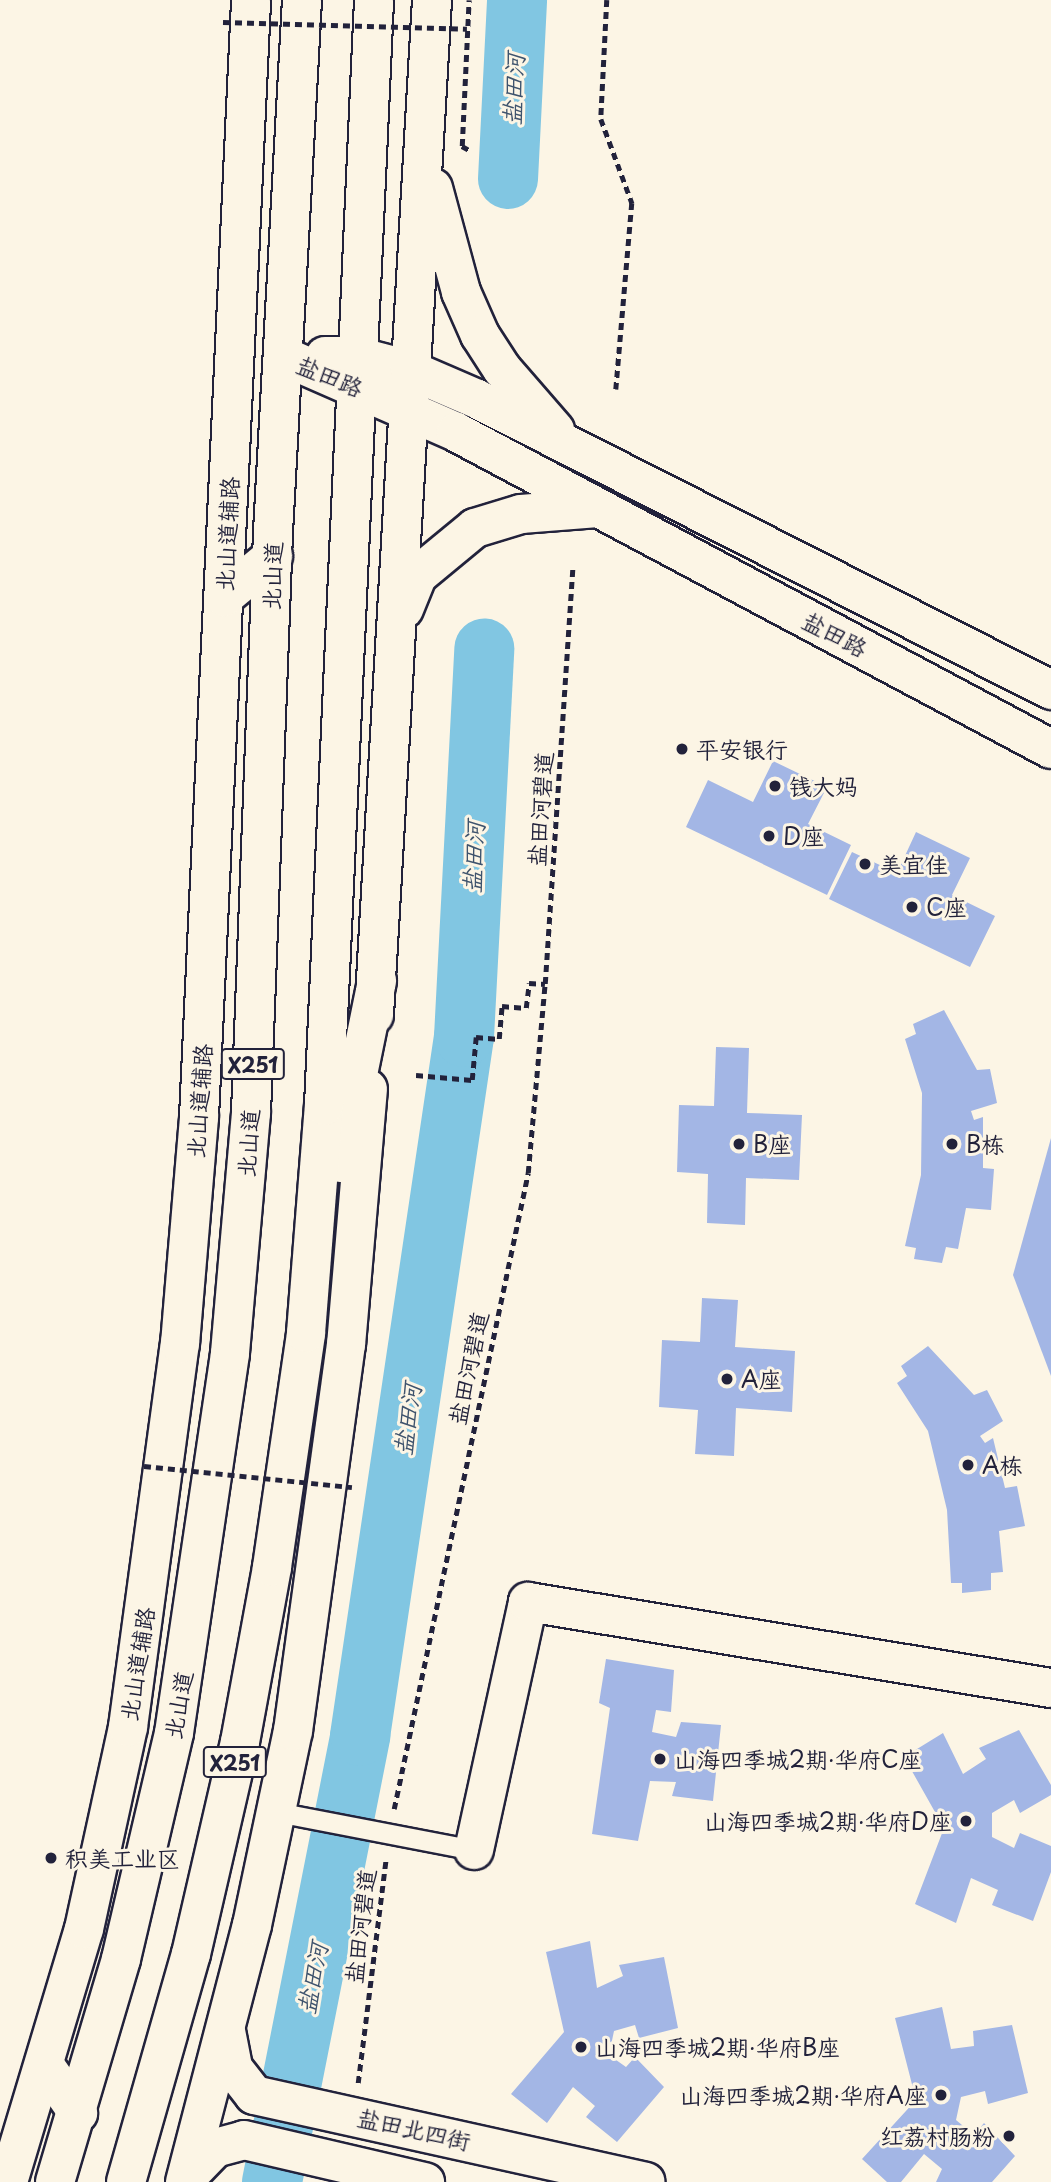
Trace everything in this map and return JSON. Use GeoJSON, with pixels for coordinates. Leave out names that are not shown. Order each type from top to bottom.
{"type":"FeatureCollection","features":[{"type":"Feature","properties":{"kind":"street","name":"北山道"},"geometry":{"type":"LineString","coordinates":[[55,2182],[78,2113],[121,1959],[174,1733],[230,1353],[251,1113],[273,556],[302,0]]}},
{"type":"Feature","properties":{"kind":"street","name":"X251"},"geometry":{"type":"LineString","coordinates":[[126,2182],[191,1954],[240,1742],[272,1567],[306,1333],[324,1093],[374,0]]}},
{"type":"Feature","properties":{"kind":"street"},"geometry":{"type":"LineString","coordinates":[[186,2179],[226,2031],[292,1816],[338,1410],[377,981],[432,0]]}},
{"type":"Feature","properties":{"kind":"street","name":"北山道辅路"},"geometry":{"type":"LineString","coordinates":[[8,2182],[84,1929],[125,1740],[157,1537],[199,1117],[224,597],[237,11]]}},
{"type":"Feature","properties":{"kind":"street"},"geometry":{"type":"LineString","coordinates":[[423,150],[461,292],[480,335],[502,369],[565,442]]}},
{"type":"Feature","properties":{"kind":"street","name":"盐田路"},"geometry":{"type":"LineString","coordinates":[[284,356],[355,372],[410,370],[565,442],[1051,690]]}},
{"type":"Feature","properties":{"kind":"street","name":"盐田路"},"geometry":{"type":"LineString","coordinates":[[355,372],[408,408],[1051,749]]}},
{"type":"Feature","properties":{"kind":"street"},"geometry":{"type":"LineString","coordinates":[[397,627],[418,575],[475,528],[521,514],[598,508]]}},
{"type":"Feature","properties":{"kind":"street"},"geometry":{"type":"LineString","coordinates":[[224,597],[273,556]]}},
{"type":"Feature","properties":{"kind":"street"},"geometry":{"type":"LineString","coordinates":[[306,1333],[377,981]]}},
{"type":"Feature","properties":{"kind":"street"},"geometry":{"type":"LineString","coordinates":[[474,1850],[528,1602],[1051,1688]]}},
{"type":"Feature","properties":{"kind":"street","name":"盐田北四街"},"geometry":{"type":"LineString","coordinates":[[226,2031],[233,2068],[254,2095],[354,2115],[645,2182]]}},
{"type":"Feature","properties":{"kind":"street"},"geometry":{"type":"LineString","coordinates":[[44,2064],[78,2113]]}},
{"type":"Feature","properties":{"kind":"street"},"geometry":{"type":"LineString","coordinates":[[186,2179],[215,2148],[244,2140],[425,2182]]}},
{"type":"Feature","properties":{"kind":"lane"},"geometry":{"type":"LineString","coordinates":[[292,1816],[474,1850]]}},
{"type":"Feature","properties":{"kind":"path"},"geometry":{"type":"LineString","coordinates":[[469,0],[462,146],[471,151]]}},
{"type":"Feature","properties":{"kind":"path"},"geometry":{"type":"LineString","coordinates":[[607,0],[601,119],[632,203],[616,389]]}},
{"type":"Feature","properties":{"kind":"path"},"geometry":{"type":"LineString","coordinates":[[237,11],[467,29]]}},
{"type":"Feature","properties":{"kind":"path","name":"盐田河碧道"},"geometry":{"type":"LineString","coordinates":[[354,2115],[382,1834],[528,1173],[545,984],[572,565]]}},
{"type":"Feature","properties":{"kind":"path"},"geometry":{"type":"LineString","coordinates":[[416,1075],[472,1080],[476,1037],[499,1039],[502,1006],[526,1008],[529,983],[545,984]]}},
{"type":"Feature","properties":{"kind":"path"},"geometry":{"type":"LineString","coordinates":[[144,1466],[352,1487]]}},
{"type":"Feature","properties":{"kind":"building","name":"D座"},"geometry":{"type":"Polygon","coordinates":[[[773,761],[827,787],[808,824],[851,845],[827,895],[686,827],[708,780],[753,802],[773,761]]]}},
{"type":"Feature","properties":{"kind":"building","name":"C座"},"geometry":{"type":"Polygon","coordinates":[[[916,832],[970,858],[952,895],[995,916],[970,967],[829,899],[852,852],[897,873],[916,832]]]}},
{"type":"Feature","properties":{"kind":"building","name":"B栋"},"geometry":{"type":"Polygon","coordinates":[[[944,1010],[977,1070],[990,1069],[997,1103],[971,1111],[974,1120],[983,1117],[983,1168],[994,1169],[991,1210],[966,1208],[958,1249],[946,1247],[942,1263],[914,1259],[916,1248],[905,1246],[921,1175],[922,1093],[905,1039],[916,1034],[913,1024],[944,1010]]]}},
{"type":"Feature","properties":{"kind":"building","name":"B座"},"geometry":{"type":"Polygon","coordinates":[[[716,1047],[749,1048],[747,1113],[802,1115],[799,1180],[746,1178],[745,1225],[707,1223],[708,1174],[677,1172],[679,1105],[714,1106],[716,1047]]]}},
{"type":"Feature","properties":{"kind":"building"},"geometry":{"type":"Polygon","coordinates":[[[1051,1138],[1051,1376],[1013,1275],[1051,1138]]]}},
{"type":"Feature","properties":{"kind":"building","name":"A座"},"geometry":{"type":"Polygon","coordinates":[[[702,1298],[738,1300],[735,1347],[795,1351],[792,1412],[736,1408],[734,1456],[695,1454],[698,1410],[659,1407],[662,1340],[700,1342],[702,1298]]]}},
{"type":"Feature","properties":{"kind":"building","name":"A栋"},"geometry":{"type":"Polygon","coordinates":[[[928,1346],[974,1395],[987,1390],[1003,1421],[980,1436],[985,1443],[993,1438],[1005,1488],[1017,1486],[1025,1526],[999,1531],[1003,1572],[991,1573],[991,1590],[962,1593],[962,1583],[951,1583],[947,1510],[928,1431],[897,1383],[907,1376],[901,1366],[928,1346]]]}},
{"type":"Feature","properties":{"kind":"building","name":"山海四季城2期·华府C座"},"geometry":{"type":"Polygon","coordinates":[[[606,1659],[674,1670],[671,1712],[656,1710],[652,1732],[676,1737],[681,1722],[721,1725],[713,1801],[672,1796],[676,1782],[650,1781],[638,1841],[592,1834],[610,1708],[599,1703],[606,1659]]]}},
{"type":"Feature","properties":{"kind":"building","name":"山海四季城2期·华府D座"},"geometry":{"type":"Polygon","coordinates":[[[1019,1730],[1051,1785],[1051,1795],[1020,1813],[1014,1800],[992,1813],[992,1837],[1014,1848],[1020,1833],[1051,1846],[1051,1872],[1033,1921],[992,1905],[998,1890],[971,1878],[956,1923],[915,1904],[944,1828],[904,1757],[943,1733],[963,1774],[986,1759],[979,1748],[1019,1730]]]}},
{"type":"Feature","properties":{"kind":"building","name":"山海四季城2期·华府B座"},"geometry":{"type":"Polygon","coordinates":[[[590,1941],[597,1988],[623,1976],[619,1965],[664,1957],[678,2028],[639,2038],[635,2025],[614,2031],[609,2055],[626,2067],[635,2057],[664,2087],[617,2142],[586,2117],[595,2106],[573,2087],[547,2123],[511,2094],[564,2032],[546,1952],[590,1941]]]}},
{"type":"Feature","properties":{"kind":"building","name":"山海四季城2期·华府A座"},"geometry":{"type":"Polygon","coordinates":[[[942,2007],[951,2049],[974,2046],[973,2031],[1012,2025],[1028,2093],[988,2104],[985,2091],[961,2097],[956,2120],[974,2135],[984,2123],[1015,2156],[992,2182],[936,2182],[942,2169],[924,2154],[901,2182],[887,2182],[862,2159],[916,2100],[895,2018],[942,2007]]]}},
{"type":"Feature","properties":{"kind":"waterway","name":"盐田河"},"geometry":{"type":"LineString","coordinates":[[508,179],[517,0]]}},
{"type":"Feature","properties":{"kind":"waterway","name":"盐田河"},"geometry":{"type":"LineString","coordinates":[[272,2182],[360,1736],[464,1037],[484,649]]}},
{"type":"Feature","properties":{"kind":"place","name":"平安银行"},"geometry":{"type":"Point","coordinates":[682,749]}},
{"type":"Feature","properties":{"kind":"place","name":"钱大妈"},"geometry":{"type":"Point","coordinates":[775,786]}},
{"type":"Feature","properties":{"kind":"place","name":"D座"},"geometry":{"type":"Point","coordinates":[769,836]}},
{"type":"Feature","properties":{"kind":"place","name":"美宜佳"},"geometry":{"type":"Point","coordinates":[865,864]}},
{"type":"Feature","properties":{"kind":"place","name":"C座"},"geometry":{"type":"Point","coordinates":[912,907]}},
{"type":"Feature","properties":{"kind":"place","name":"B座"},"geometry":{"type":"Point","coordinates":[739,1144]}},
{"type":"Feature","properties":{"kind":"place","name":"B栋"},"geometry":{"type":"Point","coordinates":[952,1144]}},
{"type":"Feature","properties":{"kind":"place","name":"A座"},"geometry":{"type":"Point","coordinates":[727,1379]}},
{"type":"Feature","properties":{"kind":"place","name":"A栋"},"geometry":{"type":"Point","coordinates":[968,1465]}},
{"type":"Feature","properties":{"kind":"place","name":"山海四季城2期·华府C座"},"geometry":{"type":"Point","coordinates":[660,1759]}},
{"type":"Feature","properties":{"kind":"place","name":"山海四季城2期·华府D座"},"geometry":{"type":"Point","coordinates":[966,1821]}},
{"type":"Feature","properties":{"kind":"place","name":"积美工业区"},"geometry":{"type":"Point","coordinates":[51,1858]}},
{"type":"Feature","properties":{"kind":"place","name":"山海四季城2期·华府B座"},"geometry":{"type":"Point","coordinates":[581,2047]}},
{"type":"Feature","properties":{"kind":"place","name":"山海四季城2期·华府A座"},"geometry":{"type":"Point","coordinates":[941,2095]}},
{"type":"Feature","properties":{"kind":"place","name":"红荔村肠粉"},"geometry":{"type":"Point","coordinates":[1009,2136]}}]}
